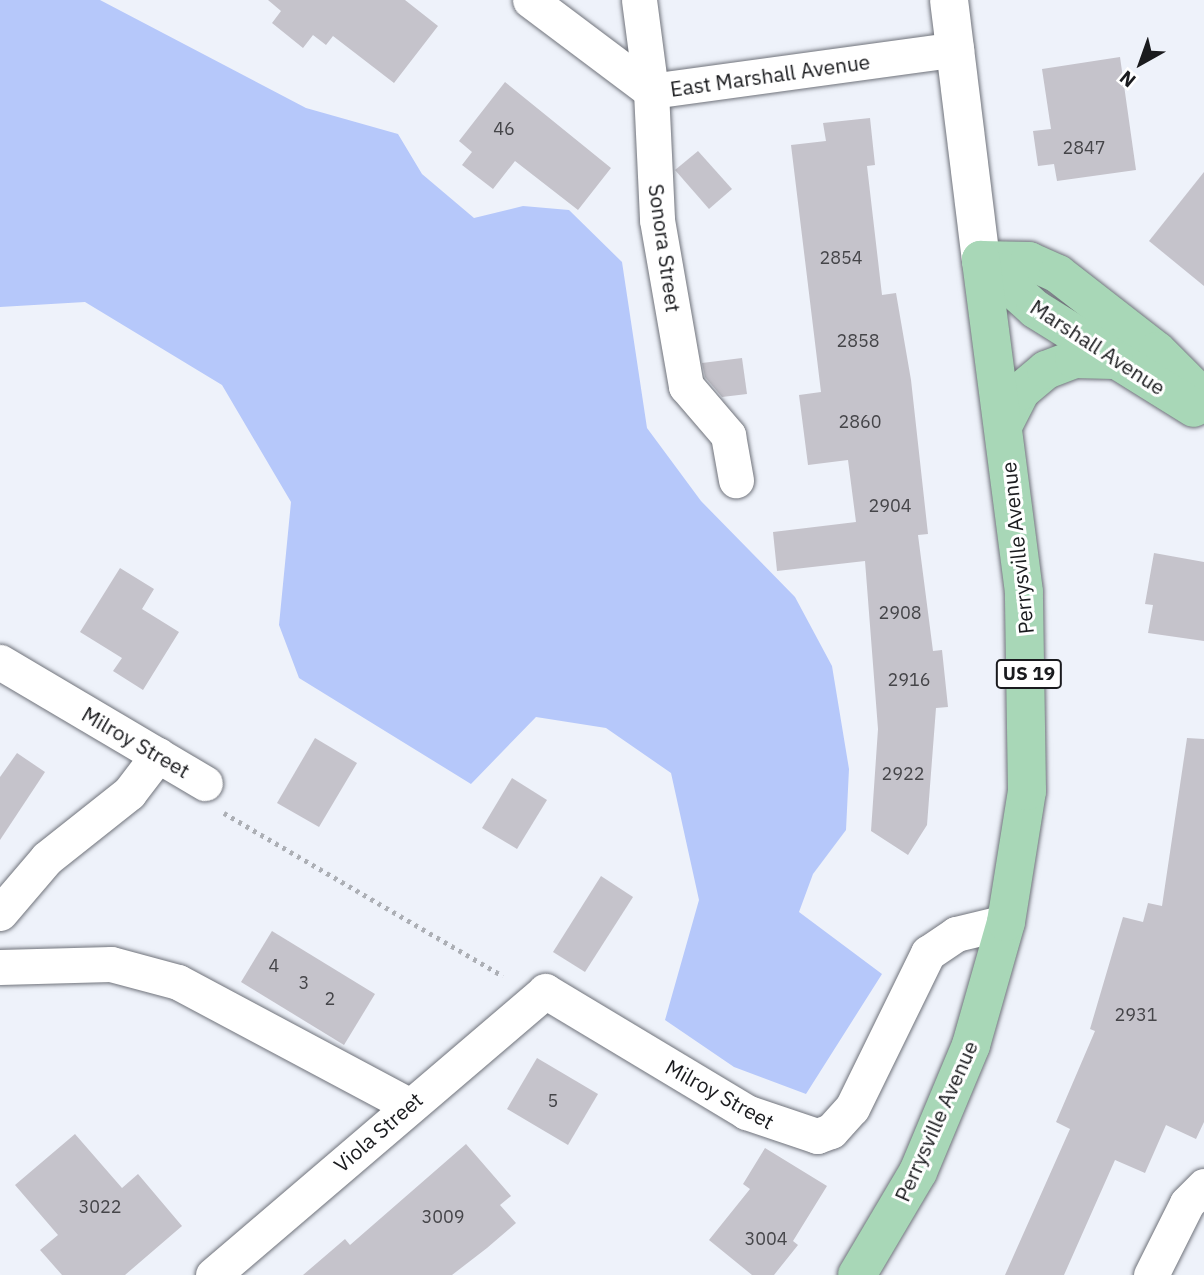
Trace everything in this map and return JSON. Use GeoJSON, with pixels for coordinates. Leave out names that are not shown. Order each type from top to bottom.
{"type":"FeatureCollection","features":[{"type":"Feature","properties":{"kind":"main road","name":"Perrysville Avenue"},"geometry":{"type":"LineString","coordinates":[[857,1275],[918,1172],[946,1110],[991,983],[1006,922],[1027,791],[1029,720],[1024,592],[949,0]]}},
{"type":"Feature","properties":{"kind":"main road","name":"Marshall Avenue"},"geometry":{"type":"LineString","coordinates":[[981,260],[1035,309],[1204,414]]}},
{"type":"Feature","properties":{"kind":"main road","name":"Marshall Avenue"},"geometry":{"type":"LineString","coordinates":[[981,260],[1029,261],[1058,274],[1157,351],[1204,398]]}},
{"type":"Feature","properties":{"kind":"main road"},"geometry":{"type":"LineString","coordinates":[[1003,426],[1021,391],[1046,370],[1074,359],[1114,359]]}},
{"type":"Feature","properties":{"kind":"street","name":"East Marshall Avenue"},"geometry":{"type":"LineString","coordinates":[[530,0],[651,91],[956,49]]}},
{"type":"Feature","properties":{"kind":"street","name":"Sonora Street"},"geometry":{"type":"LineString","coordinates":[[639,0],[651,91],[657,220],[687,386],[728,435],[736,480]]}},
{"type":"Feature","properties":{"kind":"street","name":"Milroy Street"},"geometry":{"type":"LineString","coordinates":[[0,662],[205,783]]}},
{"type":"Feature","properties":{"kind":"street"},"geometry":{"type":"LineString","coordinates":[[0,913],[47,858],[130,793],[158,755]]}},
{"type":"Feature","properties":{"kind":"street","name":"Milroy Street"},"geometry":{"type":"LineString","coordinates":[[530,987],[746,1112],[817,1136],[831,1132],[852,1108],[928,953],[957,934],[1006,922]]}},
{"type":"Feature","properties":{"kind":"street"},"geometry":{"type":"LineString","coordinates":[[0,967],[111,964],[178,982],[408,1105]]}},
{"type":"Feature","properties":{"kind":"street","name":"Viola Street"},"geometry":{"type":"LineString","coordinates":[[213,1275],[408,1105],[530,987]]}},
{"type":"Feature","properties":{"kind":"street"},"geometry":{"type":"LineString","coordinates":[[1151,1275],[1187,1203],[1204,1186]]}},
{"type":"Feature","properties":{"kind":"path","name":"Milroy Street"},"geometry":{"type":"LineString","coordinates":[[205,783],[221,811],[530,987]]}},
{"type":"Feature","properties":{"kind":"shaded area"},"geometry":{"type":"Polygon","coordinates":[[[0,0],[100,0],[306,108],[398,134],[422,174],[474,218],[523,206],[569,210],[622,262],[647,428],[701,501],[795,597],[832,666],[849,769],[846,830],[813,874],[799,912],[882,974],[806,1094],[734,1067],[665,1020],[699,900],[671,773],[606,728],[536,717],[471,784],[299,678],[279,625],[291,502],[222,385],[85,302],[0,307],[0,0]]]}},
{"type":"Feature","properties":{"kind":"building"},"geometry":{"type":"Polygon","coordinates":[[[268,0],[405,0],[438,26],[394,83],[333,36],[326,45],[313,35],[303,48],[272,23],[281,11],[268,0]]]}},
{"type":"Feature","properties":{"kind":"building"},"geometry":{"type":"Polygon","coordinates":[[[1120,57],[1136,170],[1057,181],[1054,164],[1038,166],[1033,131],[1051,129],[1042,69],[1120,57]]]}},
{"type":"Feature","properties":{"kind":"building"},"geometry":{"type":"Polygon","coordinates":[[[505,82],[611,168],[578,210],[515,161],[493,189],[462,165],[472,152],[459,141],[505,82]]]}},
{"type":"Feature","properties":{"kind":"building"},"geometry":{"type":"Polygon","coordinates":[[[870,118],[875,165],[867,166],[882,295],[896,293],[911,380],[928,534],[918,535],[933,651],[942,650],[948,707],[936,708],[927,825],[908,855],[871,831],[878,729],[865,561],[777,571],[773,532],[856,522],[848,460],[808,465],[799,395],[821,392],[791,145],[826,141],[823,123],[870,118]]]}},
{"type":"Feature","properties":{"kind":"building"},"geometry":{"type":"Polygon","coordinates":[[[698,151],[732,189],[709,209],[675,170],[698,151]]]}},
{"type":"Feature","properties":{"kind":"building"},"geometry":{"type":"Polygon","coordinates":[[[1204,172],[1204,286],[1149,241],[1204,172]]]}},
{"type":"Feature","properties":{"kind":"building"},"geometry":{"type":"Polygon","coordinates":[[[742,358],[747,394],[722,397],[705,377],[702,363],[742,358]]]}},
{"type":"Feature","properties":{"kind":"building"},"geometry":{"type":"Polygon","coordinates":[[[1154,553],[1204,562],[1204,641],[1148,633],[1153,605],[1145,604],[1154,553]]]}},
{"type":"Feature","properties":{"kind":"building"},"geometry":{"type":"Polygon","coordinates":[[[120,568],[154,589],[142,609],[179,632],[143,690],[113,671],[122,658],[80,632],[120,568]]]}},
{"type":"Feature","properties":{"kind":"building"},"geometry":{"type":"Polygon","coordinates":[[[315,738],[357,763],[319,827],[277,803],[315,738]]]}},
{"type":"Feature","properties":{"kind":"building"},"geometry":{"type":"Polygon","coordinates":[[[1187,738],[1204,739],[1204,1122],[1196,1139],[1166,1125],[1145,1173],[1115,1160],[1064,1275],[1005,1275],[1070,1129],[1056,1122],[1095,1031],[1090,1029],[1123,917],[1143,922],[1148,903],[1162,906],[1187,738]]]}},
{"type":"Feature","properties":{"kind":"building"},"geometry":{"type":"Polygon","coordinates":[[[17,753],[45,772],[0,840],[0,777],[17,753]]]}},
{"type":"Feature","properties":{"kind":"building"},"geometry":{"type":"Polygon","coordinates":[[[512,778],[547,800],[517,849],[482,828],[512,778]]]}},
{"type":"Feature","properties":{"kind":"building"},"geometry":{"type":"Polygon","coordinates":[[[601,876],[633,897],[585,972],[553,952],[601,876]]]}},
{"type":"Feature","properties":{"kind":"building"},"geometry":{"type":"Polygon","coordinates":[[[272,931],[375,994],[344,1045],[241,982],[272,931]]]}},
{"type":"Feature","properties":{"kind":"building"},"geometry":{"type":"Polygon","coordinates":[[[537,1058],[598,1094],[568,1145],[507,1109],[537,1058]]]}},
{"type":"Feature","properties":{"kind":"building"},"geometry":{"type":"Polygon","coordinates":[[[75,1134],[122,1188],[138,1174],[182,1226],[125,1275],[62,1275],[40,1250],[58,1235],[15,1185],[75,1134]]]}},
{"type":"Feature","properties":{"kind":"building"},"geometry":{"type":"Polygon","coordinates":[[[466,1144],[511,1196],[500,1205],[516,1223],[487,1248],[452,1275],[303,1275],[345,1239],[350,1245],[466,1144]]]}},
{"type":"Feature","properties":{"kind":"building"},"geometry":{"type":"Polygon","coordinates":[[[765,1148],[827,1186],[793,1241],[798,1245],[774,1275],[752,1275],[709,1240],[750,1189],[743,1184],[765,1148]]]}}]}
